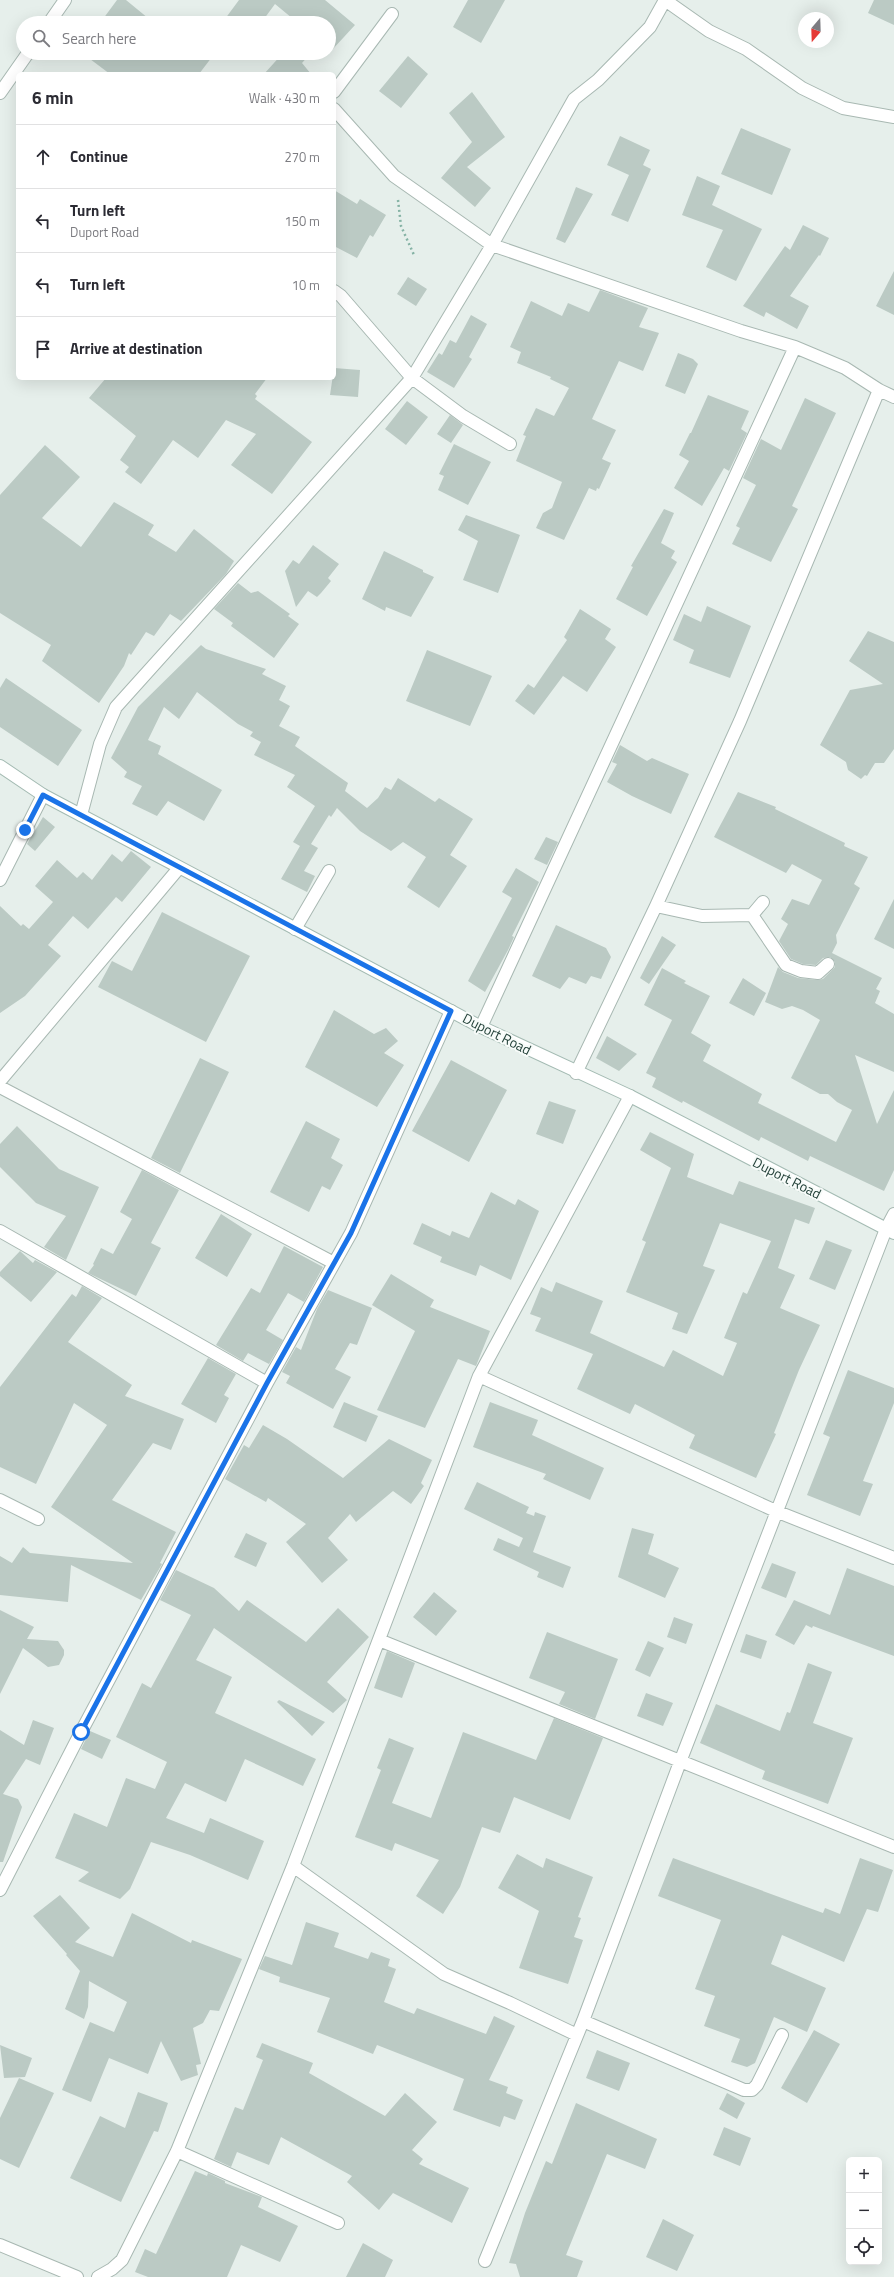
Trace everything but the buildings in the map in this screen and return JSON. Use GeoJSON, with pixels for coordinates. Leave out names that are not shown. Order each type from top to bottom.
{"type":"FeatureCollection","features":[{"type":"Feature","properties":{"kind":"street"},"geometry":{"type":"LineString","coordinates":[[54,16],[65,0]]}},
{"type":"Feature","properties":{"kind":"street"},"geometry":{"type":"LineString","coordinates":[[81,815],[100,744],[116,707],[412,378],[492,245],[574,99],[598,80],[650,27],[665,0],[709,31],[746,49],[802,88],[844,108],[894,117]]}},
{"type":"Feature","properties":{"kind":"street"},"geometry":{"type":"LineString","coordinates":[[336,89],[392,14]]}},
{"type":"Feature","properties":{"kind":"street"},"geometry":{"type":"LineString","coordinates":[[0,92],[23,60]]}},
{"type":"Feature","properties":{"kind":"street"},"geometry":{"type":"LineString","coordinates":[[336,111],[394,176],[492,245],[741,331],[795,347],[845,368],[879,390],[894,397]]}},
{"type":"Feature","properties":{"kind":"street"},"geometry":{"type":"LineString","coordinates":[[336,292],[341,296],[412,378],[463,416],[510,444]]}},
{"type":"Feature","properties":{"kind":"street"},"geometry":{"type":"LineString","coordinates":[[482,1027],[795,347]]}},
{"type":"Feature","properties":{"kind":"street"},"geometry":{"type":"LineString","coordinates":[[576,1073],[656,906],[740,721],[879,390]]}},
{"type":"Feature","properties":{"kind":"street","name":"Duport Road"},"geometry":{"type":"LineString","coordinates":[[0,766],[43,795],[451,1011],[576,1073],[630,1096],[890,1231]]}},
{"type":"Feature","properties":{"kind":"street"},"geometry":{"type":"LineString","coordinates":[[0,880],[43,795]]}},
{"type":"Feature","properties":{"kind":"street"},"geometry":{"type":"LineString","coordinates":[[0,1081],[179,868]]}},
{"type":"Feature","properties":{"kind":"street"},"geometry":{"type":"LineString","coordinates":[[295,929],[329,871]]}},
{"type":"Feature","properties":{"kind":"street"},"geometry":{"type":"LineString","coordinates":[[656,906],[702,916],[752,915],[763,902]]}},
{"type":"Feature","properties":{"kind":"street"},"geometry":{"type":"LineString","coordinates":[[752,915],[786,965],[801,971],[818,973],[828,964]]}},
{"type":"Feature","properties":{"kind":"street"},"geometry":{"type":"LineString","coordinates":[[0,1890],[81,1732],[267,1383],[351,1233],[451,1011]]}},
{"type":"Feature","properties":{"kind":"street"},"geometry":{"type":"LineString","coordinates":[[0,1087],[334,1263]]}},
{"type":"Feature","properties":{"kind":"street"},"geometry":{"type":"LineString","coordinates":[[98,2277],[112,2269],[122,2260],[177,2151],[293,1866],[478,1376],[630,1096]]}},
{"type":"Feature","properties":{"kind":"street"},"geometry":{"type":"LineString","coordinates":[[485,2261],[583,2021],[680,1762],[890,1231],[894,1214]]}},
{"type":"Feature","properties":{"kind":"street"},"geometry":{"type":"LineString","coordinates":[[0,1231],[267,1383]]}},
{"type":"Feature","properties":{"kind":"street"},"geometry":{"type":"LineString","coordinates":[[478,1376],[778,1512],[894,1558]]}},
{"type":"Feature","properties":{"kind":"street"},"geometry":{"type":"LineString","coordinates":[[0,1500],[38,1519]]}},
{"type":"Feature","properties":{"kind":"street"},"geometry":{"type":"LineString","coordinates":[[379,1640],[680,1762],[894,1846]]}},
{"type":"Feature","properties":{"kind":"street"},"geometry":{"type":"LineString","coordinates":[[293,1866],[444,1974],[510,2003],[577,2036]]}},
{"type":"Feature","properties":{"kind":"street"},"geometry":{"type":"LineString","coordinates":[[583,2021],[744,2090],[752,2090],[757,2085],[782,2034]]}},
{"type":"Feature","properties":{"kind":"street"},"geometry":{"type":"LineString","coordinates":[[177,2151],[338,2223]]}},
{"type":"Feature","properties":{"kind":"street"},"geometry":{"type":"LineString","coordinates":[[0,2245],[77,2277]]}},
{"type":"Feature","properties":{"kind":"path"},"geometry":{"type":"LineString","coordinates":[[394,176],[401,226],[414,255]]}},
{"type":"Feature","properties":{"kind":"route"},"geometry":{"type":"LineString","coordinates":[[25,830],[43,795],[451,1011],[351,1233],[267,1383],[81,1732]]}}]}
